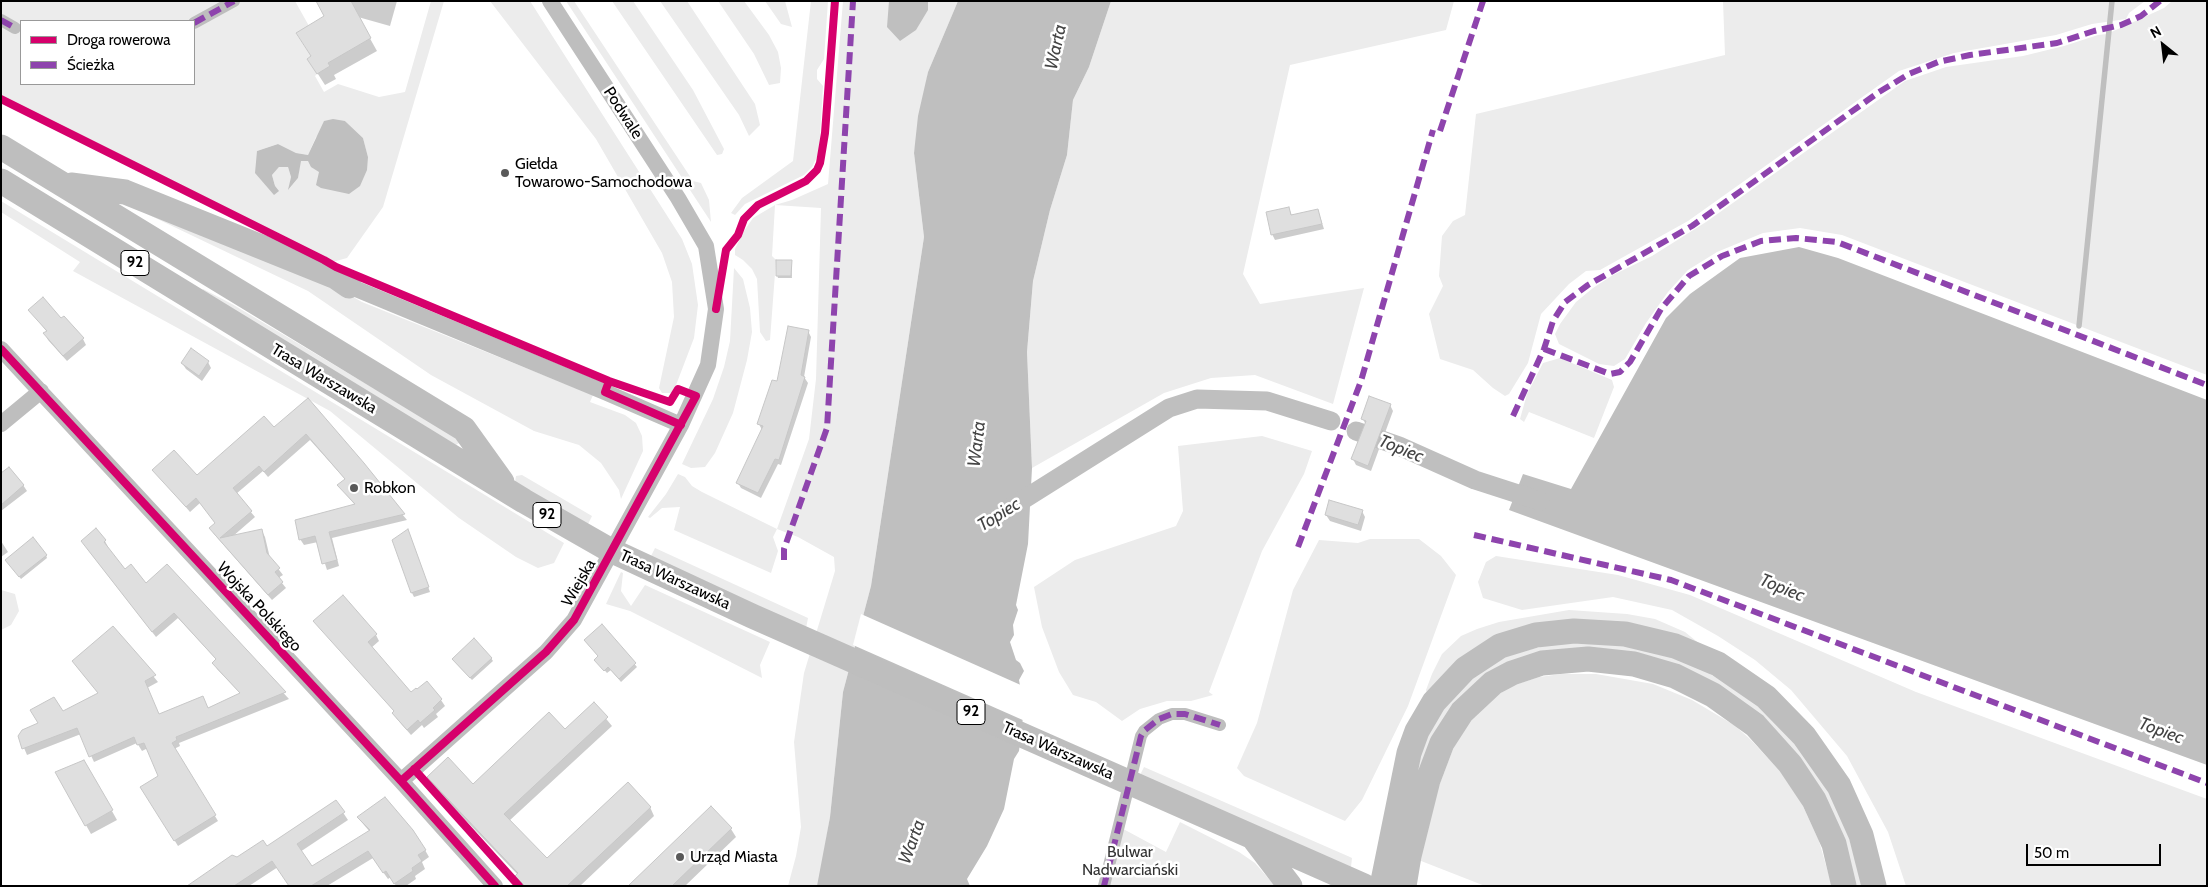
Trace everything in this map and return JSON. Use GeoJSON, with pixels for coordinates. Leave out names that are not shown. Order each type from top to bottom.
{"type":"FeatureCollection","features":[{"type":"Feature","properties":{"kind":"main road","name":"Trasa Warszawska"},"geometry":{"type":"LineString","coordinates":[[1,147],[464,429],[510,492]]}},
{"type":"Feature","properties":{"kind":"main road","name":"Trasa Warszawska"},"geometry":{"type":"LineString","coordinates":[[1,181],[510,492],[585,536],[644,567],[1356,883]]}},
{"type":"Feature","properties":{"kind":"main road"},"geometry":{"type":"LineString","coordinates":[[65,185],[125,192],[336,278],[349,286]]}},
{"type":"Feature","properties":{"kind":"main road"},"geometry":{"type":"LineString","coordinates":[[1382,886],[1411,745],[1422,719],[1440,694],[1471,664],[1500,646],[1536,635],[1589,631],[1640,636],[1686,650],[1728,670],[1774,704],[1816,751],[1844,795],[1864,845],[1874,886]]}},
{"type":"Feature","properties":{"kind":"main road"},"geometry":{"type":"LineString","coordinates":[[1404,886],[1409,856],[1428,780],[1445,738],[1462,712],[1488,687],[1512,673],[1542,663],[1582,659],[1634,664],[1666,672],[1704,690],[1747,719],[1782,754],[1809,792],[1823,817],[1834,844],[1844,886]]}},
{"type":"Feature","properties":{"kind":"main road"},"geometry":{"type":"LineString","coordinates":[[1250,835],[1265,850],[1290,886]]}},
{"type":"Feature","properties":{"kind":"street"},"geometry":{"type":"LineString","coordinates":[[195,21],[234,1]]}},
{"type":"Feature","properties":{"kind":"street","name":"Podwale"},"geometry":{"type":"LineString","coordinates":[[550,1],[678,198],[706,246],[716,309],[708,365],[681,425]]}},
{"type":"Feature","properties":{"kind":"street"},"geometry":{"type":"LineString","coordinates":[[1,20],[17,28]]}},
{"type":"Feature","properties":{"kind":"street"},"geometry":{"type":"LineString","coordinates":[[349,286],[681,425]]}},
{"type":"Feature","properties":{"kind":"street","name":"Wojska Polskiego"},"geometry":{"type":"LineString","coordinates":[[1,348],[401,781],[495,886]]}},
{"type":"Feature","properties":{"kind":"street"},"geometry":{"type":"LineString","coordinates":[[1,424],[41,391]]}},
{"type":"Feature","properties":{"kind":"street","name":"Wiejska"},"geometry":{"type":"LineString","coordinates":[[401,781],[546,652],[574,620],[681,425]]}},
{"type":"Feature","properties":{"kind":"street"},"geometry":{"type":"LineString","coordinates":[[1104,886],[1141,736],[1144,731],[1159,719],[1172,714],[1185,714],[1220,726]]}},
{"type":"Feature","properties":{"kind":"green space"},"geometry":{"type":"Polygon","coordinates":[[[1,1],[295,1],[309,26],[296,34],[311,56],[307,59],[317,74],[315,76],[324,92],[338,84],[379,97],[405,92],[431,1],[444,1],[383,207],[347,258],[330,261],[1,97],[1,1]],[[345,121],[316,137],[308,155],[296,153],[278,144],[257,151],[275,186],[272,175],[279,167],[288,167],[291,177],[289,189],[298,178],[300,161],[368,157],[363,138],[345,121]]]}},
{"type":"Feature","properties":{"kind":"green space"},"geometry":{"type":"Polygon","coordinates":[[[490,1],[530,1],[682,239],[692,264],[698,305],[694,338],[673,393],[662,393],[659,388],[674,317],[672,282],[662,253],[596,139],[490,1]]]}},
{"type":"Feature","properties":{"kind":"green space"},"geometry":{"type":"Polygon","coordinates":[[[566,1],[574,1],[693,181],[701,183],[709,200],[711,222],[566,1]]]}},
{"type":"Feature","properties":{"kind":"green space"},"geometry":{"type":"Polygon","coordinates":[[[612,1],[633,1],[693,90],[724,149],[722,154],[717,155],[612,1]]]}},
{"type":"Feature","properties":{"kind":"green space"},"geometry":{"type":"Polygon","coordinates":[[[660,1],[687,1],[755,104],[760,125],[749,136],[739,115],[660,1]]]}},
{"type":"Feature","properties":{"kind":"green space"},"geometry":{"type":"Polygon","coordinates":[[[718,1],[744,1],[769,35],[778,52],[781,68],[780,83],[769,85],[754,54],[718,1]]]}},
{"type":"Feature","properties":{"kind":"green space"},"geometry":{"type":"Polygon","coordinates":[[[765,1],[785,1],[792,27],[781,24],[765,1]]]}},
{"type":"Feature","properties":{"kind":"green space"},"geometry":{"type":"Polygon","coordinates":[[[811,1],[828,1],[824,59],[817,70],[817,79],[823,86],[819,153],[812,167],[804,175],[745,204],[735,215],[731,213],[742,198],[793,161],[811,1]]]}},
{"type":"Feature","properties":{"kind":"green space"},"geometry":{"type":"Polygon","coordinates":[[[843,1],[958,1],[928,72],[914,153],[924,237],[871,586],[843,692],[830,817],[817,886],[788,886],[801,827],[794,742],[804,673],[835,571],[834,557],[798,537],[777,529],[809,439],[816,379],[821,208],[775,205],[792,200],[828,184],[843,1]]]}},
{"type":"Feature","properties":{"kind":"green space"},"geometry":{"type":"Polygon","coordinates":[[[1111,1],[1454,1],[1446,30],[1290,65],[1243,274],[1260,304],[1364,288],[1333,404],[1255,375],[1211,378],[1164,393],[1032,468],[1027,352],[1033,281],[1050,210],[1067,155],[1073,100],[1089,67],[1111,1]]]}},
{"type":"Feature","properties":{"kind":"green space"},"geometry":{"type":"Polygon","coordinates":[[[1723,1],[2145,1],[2129,13],[2126,19],[2092,24],[2056,35],[1954,53],[1899,71],[1688,221],[1600,270],[1586,271],[1569,284],[1541,314],[1528,363],[1509,394],[1505,396],[1493,388],[1473,370],[1440,359],[1429,314],[1443,286],[1439,276],[1442,236],[1453,221],[1465,215],[1476,114],[1725,55],[1723,1]]]}},
{"type":"Feature","properties":{"kind":"green space"},"geometry":{"type":"Polygon","coordinates":[[[2172,1],[2207,1],[2207,375],[1842,235],[1800,228],[1763,233],[1717,252],[1688,270],[1668,292],[1646,323],[1625,359],[1614,366],[1599,364],[1559,344],[1555,334],[1560,324],[1576,302],[1593,288],[1613,275],[1652,256],[1706,222],[1905,81],[1946,67],[2023,56],[2107,34],[2164,8],[2172,1]]]}},
{"type":"Feature","properties":{"kind":"green space"},"geometry":{"type":"Polygon","coordinates":[[[1,201],[564,543],[554,563],[538,568],[516,557],[459,518],[330,411],[73,271],[80,262],[1,212],[1,201]]]}},
{"type":"Feature","properties":{"kind":"green space"},"geometry":{"type":"Polygon","coordinates":[[[775,205],[772,256],[776,260],[770,340],[766,341],[760,332],[757,279],[752,269],[735,255],[735,249],[753,218],[775,205]]]}},
{"type":"Feature","properties":{"kind":"green space"},"geometry":{"type":"Polygon","coordinates":[[[147,214],[320,278],[362,302],[593,395],[590,402],[625,415],[636,423],[642,436],[643,451],[621,499],[619,490],[601,463],[579,445],[534,431],[431,375],[308,291],[147,214]]]}},
{"type":"Feature","properties":{"kind":"green space"},"geometry":{"type":"Polygon","coordinates":[[[734,268],[743,279],[750,308],[752,332],[747,360],[733,413],[715,453],[705,467],[691,468],[682,464],[713,399],[724,367],[730,341],[734,268]]]}},
{"type":"Feature","properties":{"kind":"green space"},"geometry":{"type":"Polygon","coordinates":[[[203,289],[232,304],[457,438],[459,443],[456,445],[201,292],[203,289]]]}},
{"type":"Feature","properties":{"kind":"green space"},"geometry":{"type":"Polygon","coordinates":[[[1560,358],[1612,380],[1614,387],[1594,438],[1529,412],[1524,422],[1520,419],[1527,394],[1543,363],[1560,358]]]}},
{"type":"Feature","properties":{"kind":"green space"},"geometry":{"type":"Polygon","coordinates":[[[1262,436],[1312,451],[1304,474],[1262,551],[1209,692],[1213,695],[1191,701],[1167,701],[1140,709],[1122,721],[1096,702],[1073,695],[1059,672],[1042,627],[1034,587],[1075,560],[1176,526],[1183,511],[1178,446],[1262,436]]]}},
{"type":"Feature","properties":{"kind":"green space"},"geometry":{"type":"Polygon","coordinates":[[[678,474],[685,477],[692,486],[702,492],[777,529],[773,537],[778,551],[771,573],[674,530],[680,507],[662,508],[650,518],[648,517],[666,494],[678,474]]]}},
{"type":"Feature","properties":{"kind":"green space"},"geometry":{"type":"Polygon","coordinates":[[[522,475],[592,516],[587,526],[515,482],[516,476],[522,475]]]}},
{"type":"Feature","properties":{"kind":"green space"},"geometry":{"type":"Polygon","coordinates":[[[1370,539],[1419,539],[1441,556],[1456,575],[1408,706],[1362,800],[1345,821],[1244,776],[1237,768],[1257,723],[1293,590],[1319,540],[1358,543],[1370,539]]]}},
{"type":"Feature","properties":{"kind":"green space"},"geometry":{"type":"Polygon","coordinates":[[[655,548],[808,618],[806,628],[650,558],[655,548]]]}},
{"type":"Feature","properties":{"kind":"green space"},"geometry":{"type":"Polygon","coordinates":[[[1496,556],[1618,575],[1690,595],[1916,692],[2207,799],[2207,886],[1906,886],[1888,832],[1847,756],[1791,690],[1755,660],[1672,610],[1613,597],[1522,610],[1483,598],[1478,582],[1486,562],[1496,556]]]}},
{"type":"Feature","properties":{"kind":"green space"},"geometry":{"type":"Polygon","coordinates":[[[621,572],[623,573],[621,591],[631,606],[645,585],[770,642],[760,665],[762,678],[630,611],[606,604],[621,572]]]}},
{"type":"Feature","properties":{"kind":"green space"},"geometry":{"type":"Polygon","coordinates":[[[1,590],[15,594],[19,611],[11,625],[1,630],[1,590]]]}},
{"type":"Feature","properties":{"kind":"green space"},"geometry":{"type":"Polygon","coordinates":[[[1569,610],[1627,614],[1655,619],[1685,632],[1706,649],[1553,626],[1427,694],[1426,690],[1432,674],[1442,654],[1461,636],[1499,622],[1569,610]]]}},
{"type":"Feature","properties":{"kind":"green space"},"geometry":{"type":"Polygon","coordinates":[[[1562,642],[1620,644],[1663,654],[1705,671],[1751,699],[1794,739],[1842,814],[1863,886],[1852,886],[1841,839],[1701,681],[1526,658],[1419,777],[1414,765],[1420,744],[1456,689],[1502,656],[1562,642]]]}},
{"type":"Feature","properties":{"kind":"green space"},"geometry":{"type":"Polygon","coordinates":[[[1561,674],[1596,674],[1653,684],[1692,700],[1734,725],[1781,772],[1801,802],[1819,841],[1832,886],[1485,886],[1416,859],[1426,820],[1455,744],[1469,722],[1486,703],[1511,686],[1539,677],[1561,674]]]}},
{"type":"Feature","properties":{"kind":"green space"},"geometry":{"type":"Polygon","coordinates":[[[1144,767],[1350,857],[1352,858],[1351,867],[1139,777],[1144,767]]]}},
{"type":"Feature","properties":{"kind":"green space","name":"Bulwar Nadwarciański"},"geometry":{"type":"Polygon","coordinates":[[[1180,822],[1239,852],[1255,863],[1275,886],[1098,886],[1114,824],[1166,852],[1180,822]]]}},
{"type":"Feature","properties":{"kind":"water"},"geometry":{"type":"Polygon","coordinates":[[[889,1],[928,1],[928,10],[916,30],[900,41],[887,27],[889,1]]]}},
{"type":"Feature","properties":{"kind":"water","name":"Warta"},"geometry":{"type":"Polygon","coordinates":[[[958,1],[1111,1],[1089,67],[1073,100],[1067,155],[1050,210],[1033,281],[1027,352],[1032,468],[1028,544],[1016,605],[1018,610],[1013,625],[1014,635],[1010,642],[1016,660],[1024,671],[1019,680],[1024,708],[1019,751],[1014,759],[1004,809],[987,846],[967,879],[970,886],[817,886],[830,817],[843,692],[871,586],[924,237],[914,153],[918,116],[928,72],[958,1]]]}},
{"type":"Feature","properties":{"kind":"water"},"geometry":{"type":"Polygon","coordinates":[[[333,119],[345,121],[363,138],[368,157],[367,170],[360,186],[349,194],[321,188],[316,185],[319,172],[311,167],[308,161],[301,161],[298,178],[288,190],[291,177],[288,167],[279,167],[272,175],[275,186],[279,191],[274,195],[255,173],[257,151],[278,144],[296,153],[308,155],[324,121],[333,119]]]}},
{"type":"Feature","properties":{"kind":"water"},"geometry":{"type":"Polygon","coordinates":[[[1799,247],[1838,258],[2207,400],[2207,765],[1509,510],[1523,474],[1571,489],[1666,318],[1690,294],[1740,258],[1799,247]]]}},
{"type":"Feature","properties":{"kind":"pier"},"geometry":{"type":"Polygon","coordinates":[[[861,614],[1023,686],[1027,708],[1025,721],[853,645],[861,614]]]}},
{"type":"Feature","properties":{"kind":"building"},"geometry":{"type":"Polygon","coordinates":[[[316,1],[351,1],[371,38],[328,63],[330,66],[317,74],[307,59],[311,56],[296,33],[324,16],[316,1]]]}},
{"type":"Feature","properties":{"kind":"building"},"geometry":{"type":"Polygon","coordinates":[[[1289,207],[1291,215],[1318,209],[1322,224],[1271,235],[1266,212],[1289,207]]]}},
{"type":"Feature","properties":{"kind":"building"},"geometry":{"type":"Polygon","coordinates":[[[776,260],[792,260],[791,276],[776,276],[776,260]]]}},
{"type":"Feature","properties":{"kind":"building"},"geometry":{"type":"Polygon","coordinates":[[[43,297],[61,318],[64,316],[84,338],[63,356],[43,333],[47,331],[28,310],[43,297]]]}},
{"type":"Feature","properties":{"kind":"building"},"geometry":{"type":"Polygon","coordinates":[[[788,326],[809,330],[801,375],[805,377],[779,460],[775,459],[758,493],[736,483],[763,426],[757,424],[772,380],[777,381],[788,326]]]}},
{"type":"Feature","properties":{"kind":"building"},"geometry":{"type":"Polygon","coordinates":[[[191,348],[209,361],[199,376],[181,363],[191,348]]]}},
{"type":"Feature","properties":{"kind":"building"},"geometry":{"type":"Polygon","coordinates":[[[1369,396],[1391,404],[1368,466],[1351,459],[1366,421],[1361,419],[1369,396]]]}},
{"type":"Feature","properties":{"kind":"building"},"geometry":{"type":"Polygon","coordinates":[[[308,398],[405,514],[329,532],[337,560],[322,564],[315,536],[299,540],[295,520],[355,504],[337,485],[345,479],[306,434],[264,472],[259,466],[233,488],[252,511],[220,538],[262,529],[267,553],[280,568],[275,572],[283,582],[268,595],[209,528],[215,523],[196,498],[186,507],[152,470],[174,450],[197,475],[264,416],[274,427],[308,398]]]}},
{"type":"Feature","properties":{"kind":"building"},"geometry":{"type":"Polygon","coordinates":[[[9,467],[24,485],[1,505],[1,473],[9,467]]]}},
{"type":"Feature","properties":{"kind":"building"},"geometry":{"type":"Polygon","coordinates":[[[1329,500],[1363,510],[1358,525],[1325,515],[1329,500]]]}},
{"type":"Feature","properties":{"kind":"building"},"geometry":{"type":"Polygon","coordinates":[[[96,528],[106,540],[104,542],[125,569],[131,564],[146,583],[167,564],[286,692],[176,737],[177,740],[172,743],[216,815],[174,841],[140,787],[158,776],[144,743],[137,745],[134,737],[89,757],[77,728],[22,749],[18,736],[22,730],[38,723],[30,710],[54,697],[63,711],[98,693],[72,661],[113,626],[156,675],[145,681],[159,714],[203,696],[208,708],[240,693],[212,663],[216,659],[174,613],[152,632],[81,541],[96,528]]]}},
{"type":"Feature","properties":{"kind":"building"},"geometry":{"type":"Polygon","coordinates":[[[408,529],[429,587],[411,593],[392,540],[408,529]]]}},
{"type":"Feature","properties":{"kind":"building"},"geometry":{"type":"Polygon","coordinates":[[[33,537],[47,555],[19,577],[5,560],[33,537]]]}},
{"type":"Feature","properties":{"kind":"building"},"geometry":{"type":"Polygon","coordinates":[[[343,595],[377,634],[368,642],[411,692],[427,681],[442,699],[433,708],[435,710],[420,723],[418,720],[407,730],[392,713],[394,711],[313,621],[343,595]]]}},
{"type":"Feature","properties":{"kind":"building"},"geometry":{"type":"Polygon","coordinates":[[[602,624],[636,663],[619,679],[608,667],[604,671],[594,660],[598,656],[584,640],[602,624]]]}},
{"type":"Feature","properties":{"kind":"building"},"geometry":{"type":"Polygon","coordinates":[[[474,638],[492,658],[470,678],[452,659],[474,638]]]}},
{"type":"Feature","properties":{"kind":"building"},"geometry":{"type":"Polygon","coordinates":[[[594,702],[608,717],[504,814],[547,858],[628,782],[651,807],[567,886],[525,886],[515,876],[518,873],[427,777],[448,757],[473,784],[549,712],[565,729],[594,702]]]}},
{"type":"Feature","properties":{"kind":"building"},"geometry":{"type":"Polygon","coordinates":[[[84,760],[113,810],[85,826],[55,772],[84,760]]]}},
{"type":"Feature","properties":{"kind":"building"},"geometry":{"type":"Polygon","coordinates":[[[385,797],[413,830],[426,850],[418,855],[422,861],[412,868],[413,871],[394,884],[386,871],[383,873],[368,851],[311,886],[289,886],[272,861],[234,886],[187,886],[232,855],[237,857],[263,840],[267,846],[336,800],[345,812],[297,844],[312,866],[370,830],[357,817],[385,797]]]}},
{"type":"Feature","properties":{"kind":"building","name":"Urząd Miasta"},"geometry":{"type":"Polygon","coordinates":[[[711,806],[732,828],[672,886],[628,886],[711,806]]]}},
{"type":"Feature","properties":{"kind":"waterway"},"geometry":{"type":"LineString","coordinates":[[2079,326],[2112,1]]}},
{"type":"Feature","properties":{"kind":"waterway","name":"Topiec"},"geometry":{"type":"LineString","coordinates":[[1010,508],[1169,408],[1197,399],[1267,401],[1331,421]]}},
{"type":"Feature","properties":{"kind":"waterway","name":"Topiec"},"geometry":{"type":"LineString","coordinates":[[1356,431],[1399,446],[1475,480],[1540,501]]}},
{"type":"Feature","properties":{"kind":"marked path"},"geometry":{"type":"LineString","coordinates":[[195,22],[234,1]]}},
{"type":"Feature","properties":{"kind":"marked path"},"geometry":{"type":"LineString","coordinates":[[784,560],[784,549],[827,428],[853,1]]}},
{"type":"Feature","properties":{"kind":"marked path"},"geometry":{"type":"LineString","coordinates":[[1440,131],[1483,1]]}},
{"type":"Feature","properties":{"kind":"marked path"},"geometry":{"type":"LineString","coordinates":[[1513,416],[1544,349],[1553,321],[1565,302],[1588,285],[1692,226],[1879,92],[1909,74],[1938,62],[1970,55],[2057,43],[2094,31],[2121,25],[2141,16],[2160,1]]}},
{"type":"Feature","properties":{"kind":"marked path"},"geometry":{"type":"LineString","coordinates":[[1,20],[15,28]]}},
{"type":"Feature","properties":{"kind":"marked path"},"geometry":{"type":"LineString","coordinates":[[1298,547],[1361,381],[1433,130]]}},
{"type":"Feature","properties":{"kind":"marked path"},"geometry":{"type":"LineString","coordinates":[[1544,349],[1610,374],[1620,372],[1630,362],[1661,309],[1689,276],[1722,256],[1761,241],[1796,238],[1837,242],[2207,385]]}},
{"type":"Feature","properties":{"kind":"marked path"},"geometry":{"type":"LineString","coordinates":[[1474,535],[1671,580],[2207,783]]}},
{"type":"Feature","properties":{"kind":"marked path"},"geometry":{"type":"LineString","coordinates":[[1104,886],[1141,736],[1144,731],[1159,719],[1172,714],[1185,714],[1220,725]]}},
{"type":"Feature","properties":{"kind":"cycle path"},"geometry":{"type":"LineString","coordinates":[[716,309],[726,250],[738,235],[744,219],[758,205],[806,181],[817,170],[820,163],[825,133],[835,1]]}},
{"type":"Feature","properties":{"kind":"cycle path"},"geometry":{"type":"LineString","coordinates":[[1,99],[336,267],[609,381],[670,402],[678,389],[696,396],[574,620],[546,652],[401,781]]}},
{"type":"Feature","properties":{"kind":"cycle path"},"geometry":{"type":"LineString","coordinates":[[1,349],[401,781],[495,886]]}},
{"type":"Feature","properties":{"kind":"cycle path"},"geometry":{"type":"LineString","coordinates":[[609,381],[605,392],[681,425]]}},
{"type":"Feature","properties":{"kind":"cycle path"},"geometry":{"type":"LineString","coordinates":[[414,769],[519,886]]}},
{"type":"Feature","properties":{"kind":"place","name":"Giełda Towarowo-Samochodowa"},"geometry":{"type":"Point","coordinates":[505,173]}},
{"type":"Feature","properties":{"kind":"place","name":"Robkon"},"geometry":{"type":"Point","coordinates":[354,488]}},
{"type":"Feature","properties":{"kind":"place","name":"Urząd Miasta"},"geometry":{"type":"Point","coordinates":[680,857]}}]}
